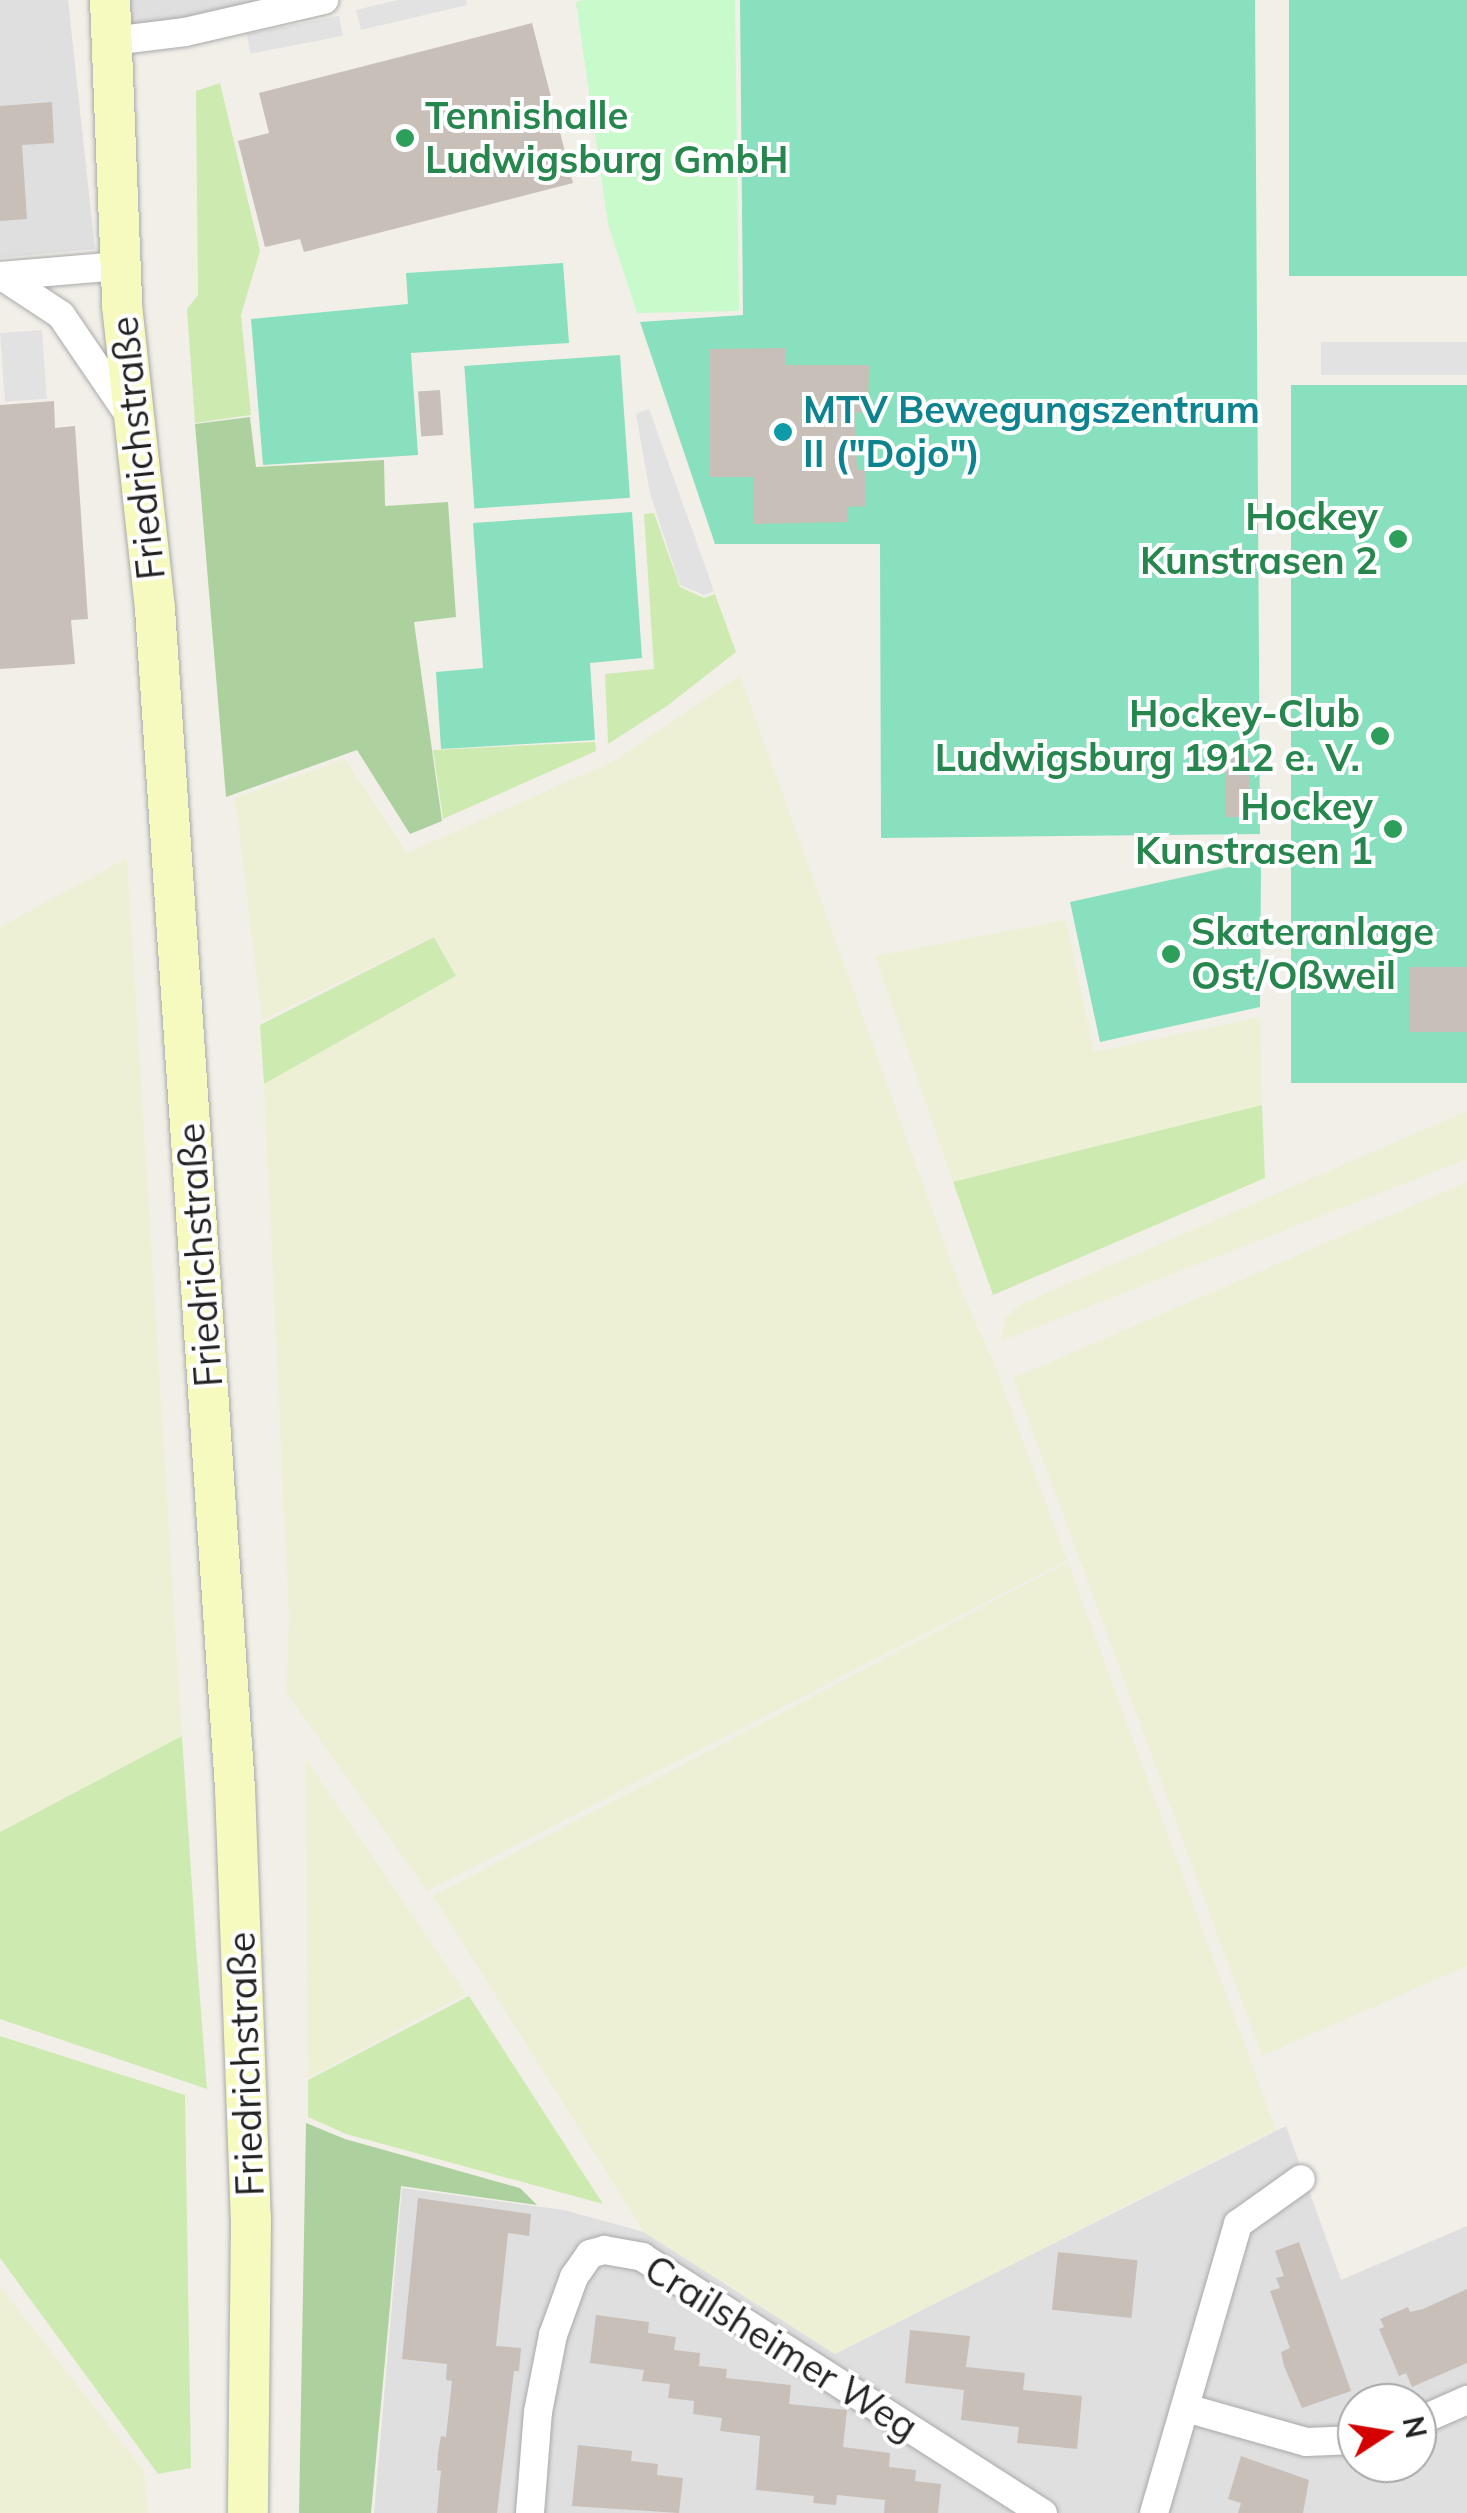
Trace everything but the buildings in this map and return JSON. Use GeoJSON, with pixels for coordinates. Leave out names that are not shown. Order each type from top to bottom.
{"type":"FeatureCollection","features":[{"type":"Feature","properties":{"kind":"main road","name":"Friedrichstraße"},"geometry":{"type":"LineString","coordinates":[[110,0],[120,266],[132,418],[156,609],[235,1788],[251,2218],[248,2513]]}},
{"type":"Feature","properties":{"kind":"street"},"geometry":{"type":"LineString","coordinates":[[112,41],[185,32],[324,0]]}},
{"type":"Feature","properties":{"kind":"street"},"geometry":{"type":"LineString","coordinates":[[1,276],[120,266]]}},
{"type":"Feature","properties":{"kind":"street"},"geometry":{"type":"LineString","coordinates":[[1,276],[62,315],[132,418]]}},
{"type":"Feature","properties":{"kind":"street"},"geometry":{"type":"LineString","coordinates":[[1154,2513],[1238,2224],[1301,2179]]}},
{"type":"Feature","properties":{"kind":"street","name":"Crailsheimer Weg"},"geometry":{"type":"LineString","coordinates":[[530,2513],[538,2412],[558,2318],[574,2277],[590,2254],[604,2250],[642,2258],[1043,2513]]}},
{"type":"Feature","properties":{"kind":"street"},"geometry":{"type":"LineString","coordinates":[[1437,2413],[1467,2400]]}},
{"type":"Feature","properties":{"kind":"street"},"geometry":{"type":"LineString","coordinates":[[1186,2408],[1306,2442],[1337,2441]]}},
{"type":"Feature","properties":{"kind":"shaded area"},"geometry":{"type":"Polygon","coordinates":[[[0,0],[68,0],[95,249],[0,258],[0,0]]]}},
{"type":"Feature","properties":{"kind":"shaded area"},"geometry":{"type":"Polygon","coordinates":[[[119,0],[324,0],[122,32],[119,0]]]}},
{"type":"Feature","properties":{"kind":"shaded area"},"geometry":{"type":"Polygon","coordinates":[[[398,0],[466,0],[467,5],[361,30],[356,10],[398,0]]]}},
{"type":"Feature","properties":{"kind":"shaded area"},"geometry":{"type":"Polygon","coordinates":[[[339,16],[343,36],[251,54],[247,34],[339,16]]]}},
{"type":"Feature","properties":{"kind":"shaded area"},"geometry":{"type":"Polygon","coordinates":[[[42,330],[47,399],[5,402],[0,333],[42,330]]]}},
{"type":"Feature","properties":{"kind":"shaded area"},"geometry":{"type":"Polygon","coordinates":[[[1321,342],[1467,342],[1467,375],[1321,375],[1321,342]]]}},
{"type":"Feature","properties":{"kind":"shaded area"},"geometry":{"type":"Polygon","coordinates":[[[649,409],[714,591],[704,595],[680,585],[650,493],[636,414],[649,409]]]}},
{"type":"Feature","properties":{"kind":"shaded area"},"geometry":{"type":"Polygon","coordinates":[[[1286,2126],[1341,2280],[1467,2226],[1467,2513],[374,2513],[402,2188],[564,2210],[644,2232],[835,2354],[1286,2126]]]}},
{"type":"Feature","properties":{"kind":"green space"},"geometry":{"type":"Polygon","coordinates":[[[735,0],[739,311],[637,313],[608,224],[576,2],[735,0]]]}},
{"type":"Feature","properties":{"kind":"green space"},"geometry":{"type":"Polygon","coordinates":[[[740,0],[1255,0],[1260,834],[881,838],[880,544],[715,544],[640,322],[743,315],[740,0]]]}},
{"type":"Feature","properties":{"kind":"green space"},"geometry":{"type":"Polygon","coordinates":[[[1289,0],[1467,0],[1467,276],[1289,276],[1289,0]]]}},
{"type":"Feature","properties":{"kind":"green space"},"geometry":{"type":"Polygon","coordinates":[[[220,83],[260,251],[241,315],[251,415],[195,423],[187,309],[198,295],[196,91],[220,83]]]}},
{"type":"Feature","properties":{"kind":"green space"},"geometry":{"type":"Polygon","coordinates":[[[563,263],[569,343],[411,353],[418,455],[263,465],[251,319],[408,304],[406,273],[563,263]]]}},
{"type":"Feature","properties":{"kind":"green space"},"geometry":{"type":"Polygon","coordinates":[[[620,355],[630,498],[474,509],[464,366],[620,355]]]}},
{"type":"Feature","properties":{"kind":"green space","name":"Hockey-Club Ludwigsburg 1912 e. V."},"geometry":{"type":"Polygon","coordinates":[[[1291,385],[1467,385],[1467,1083],[1291,1083],[1291,385]]]}},
{"type":"Feature","properties":{"kind":"green space"},"geometry":{"type":"Polygon","coordinates":[[[250,417],[256,467],[384,460],[385,506],[448,502],[456,617],[414,622],[442,821],[410,834],[357,750],[226,797],[195,424],[250,417]]]}},
{"type":"Feature","properties":{"kind":"green space"},"geometry":{"type":"Polygon","coordinates":[[[632,512],[642,658],[590,663],[595,740],[441,749],[436,672],[483,668],[473,523],[632,512]]]}},
{"type":"Feature","properties":{"kind":"green space"},"geometry":{"type":"Polygon","coordinates":[[[654,513],[680,587],[704,598],[715,594],[736,652],[667,706],[608,744],[605,674],[654,669],[644,514],[654,513]]]}},
{"type":"Feature","properties":{"kind":"green space"},"geometry":{"type":"Polygon","coordinates":[[[740,675],[963,1295],[995,1365],[1067,1560],[427,1891],[286,1692],[289,1618],[264,1084],[457,976],[434,936],[262,1020],[235,798],[345,759],[407,853],[616,760],[740,675]]]}},
{"type":"Feature","properties":{"kind":"green space"},"geometry":{"type":"Polygon","coordinates":[[[595,742],[596,751],[443,819],[433,750],[595,742]]]}},
{"type":"Feature","properties":{"kind":"green space"},"geometry":{"type":"Polygon","coordinates":[[[127,858],[182,1736],[0,1832],[0,927],[127,858]]]}},
{"type":"Feature","properties":{"kind":"green space","name":"Skateranlage Ost/Oßweil"},"geometry":{"type":"Polygon","coordinates":[[[1261,860],[1260,1007],[1100,1042],[1070,902],[1261,860]]]}},
{"type":"Feature","properties":{"kind":"green space"},"geometry":{"type":"Polygon","coordinates":[[[1066,920],[1094,1052],[1260,1017],[1262,1105],[953,1182],[875,956],[1066,920]]]}},
{"type":"Feature","properties":{"kind":"green space"},"geometry":{"type":"Polygon","coordinates":[[[434,937],[456,976],[264,1084],[260,1025],[434,937]]]}},
{"type":"Feature","properties":{"kind":"green space"},"geometry":{"type":"Polygon","coordinates":[[[1262,1105],[1265,1178],[993,1295],[953,1182],[1262,1105]]]}},
{"type":"Feature","properties":{"kind":"green space"},"geometry":{"type":"Polygon","coordinates":[[[1467,1111],[1467,1159],[1001,1341],[1005,1318],[1021,1304],[1467,1111]]]}},
{"type":"Feature","properties":{"kind":"green space"},"geometry":{"type":"Polygon","coordinates":[[[1467,1182],[1467,1966],[1262,2056],[1013,1378],[1467,1182]]]}},
{"type":"Feature","properties":{"kind":"green space"},"geometry":{"type":"Polygon","coordinates":[[[1068,1562],[1276,2130],[835,2354],[644,2232],[433,1896],[1068,1562]]]}},
{"type":"Feature","properties":{"kind":"green space"},"geometry":{"type":"Polygon","coordinates":[[[182,1736],[207,2089],[0,2019],[0,1832],[182,1736]]]}},
{"type":"Feature","properties":{"kind":"green space"},"geometry":{"type":"Polygon","coordinates":[[[306,1759],[466,1994],[308,2078],[306,1759]]]}},
{"type":"Feature","properties":{"kind":"green space"},"geometry":{"type":"Polygon","coordinates":[[[469,1996],[603,2204],[346,2134],[308,2117],[308,2080],[469,1996]]]}},
{"type":"Feature","properties":{"kind":"green space"},"geometry":{"type":"Polygon","coordinates":[[[0,2036],[185,2095],[191,2468],[158,2474],[0,2258],[0,2036]]]}},
{"type":"Feature","properties":{"kind":"green space"},"geometry":{"type":"Polygon","coordinates":[[[306,2123],[345,2139],[520,2188],[537,2205],[401,2186],[371,2513],[299,2513],[306,2123]]]}},
{"type":"Feature","properties":{"kind":"green space"},"geometry":{"type":"Polygon","coordinates":[[[0,2286],[144,2471],[148,2513],[0,2513],[0,2286]]]}},
{"type":"Feature","properties":{"kind":"place","name":"Tennishalle Ludwigsburg GmbH"},"geometry":{"type":"Point","coordinates":[405,138]}},
{"type":"Feature","properties":{"kind":"place","name":"MTV Bewegungszentrum II (\"Dojo\")"},"geometry":{"type":"Point","coordinates":[783,432]}},
{"type":"Feature","properties":{"kind":"place","name":"Hockey Kunstrasen 2"},"geometry":{"type":"Point","coordinates":[1398,539]}},
{"type":"Feature","properties":{"kind":"place","name":"Hockey-Club Ludwigsburg 1912 e. V."},"geometry":{"type":"Point","coordinates":[1380,736]}},
{"type":"Feature","properties":{"kind":"place","name":"Hockey Kunstrasen 1"},"geometry":{"type":"Point","coordinates":[1393,829]}},
{"type":"Feature","properties":{"kind":"place","name":"Skateranlage Ost/Oßweil"},"geometry":{"type":"Point","coordinates":[1171,954]}}]}
